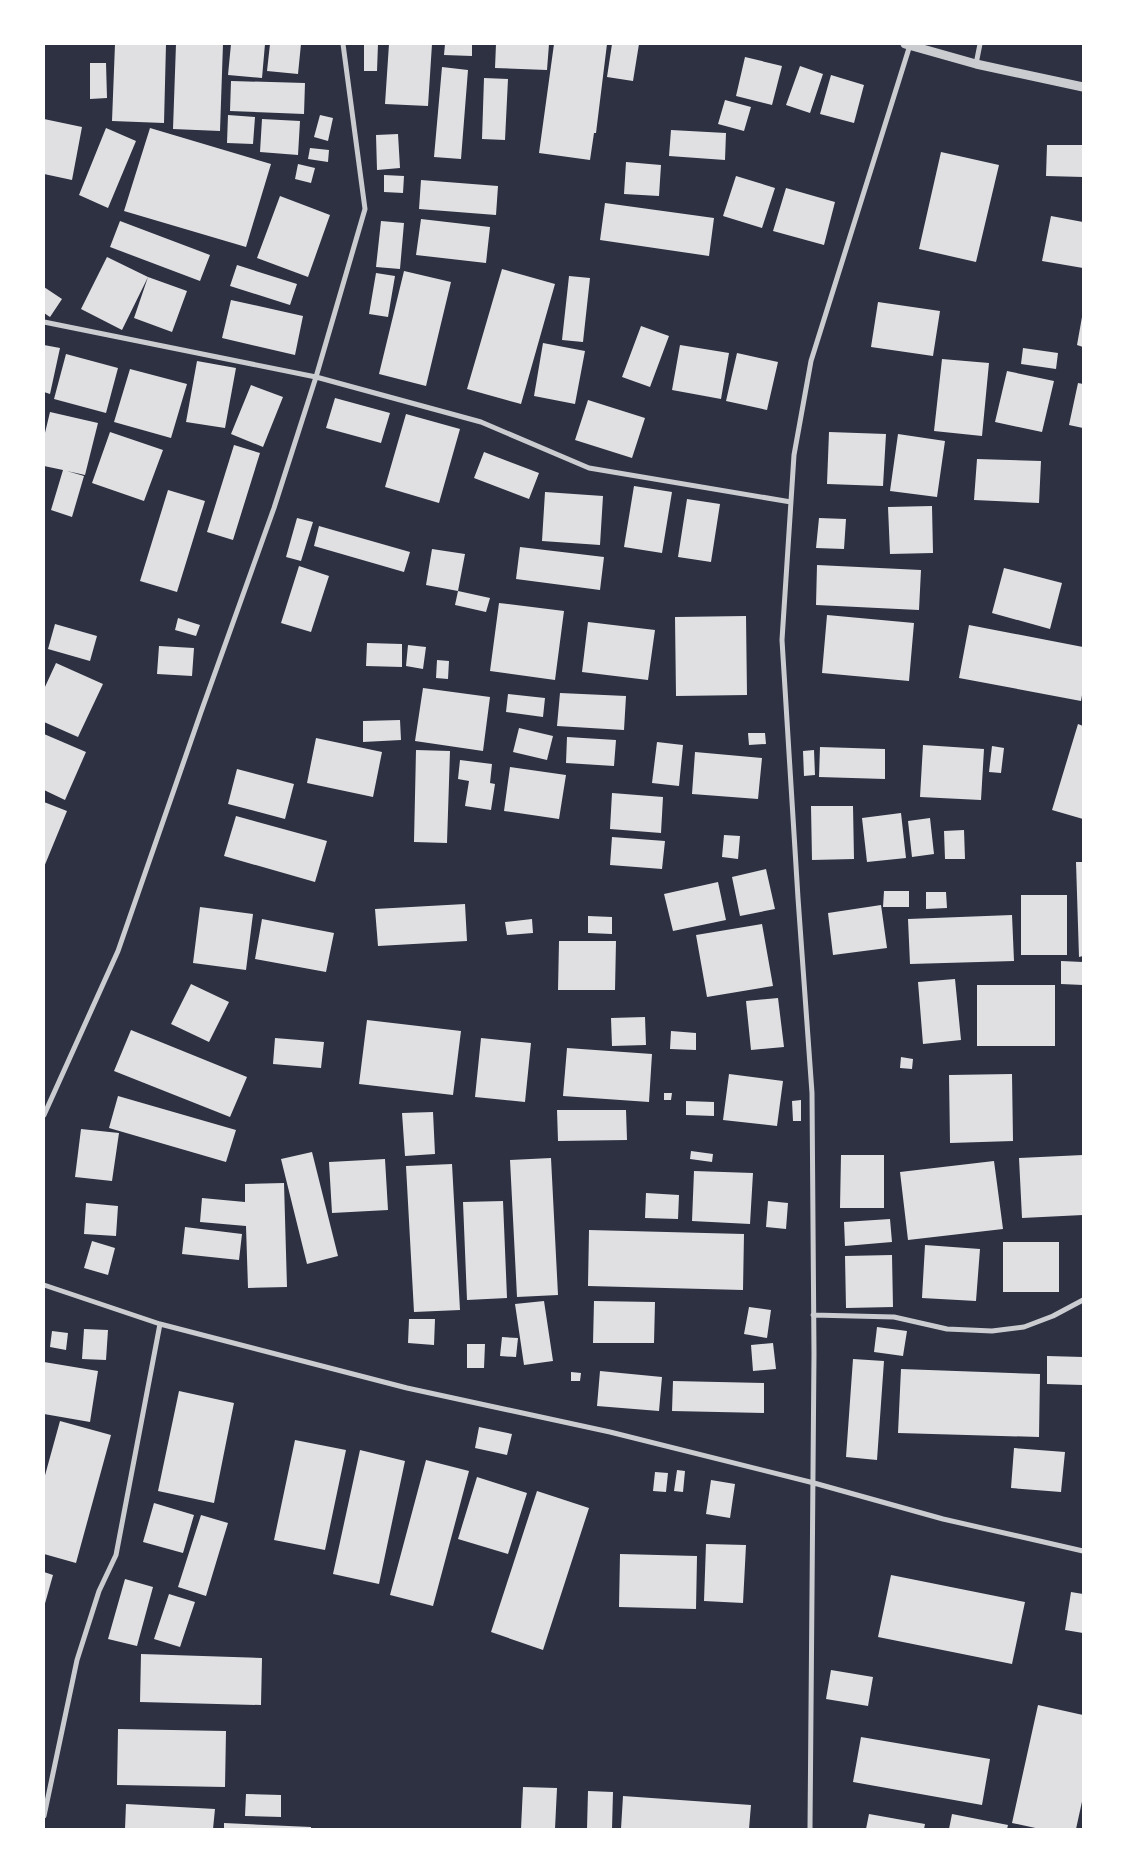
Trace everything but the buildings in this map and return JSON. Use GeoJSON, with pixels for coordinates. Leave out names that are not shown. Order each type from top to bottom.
{"type":"FeatureCollection","features":[{"type":"Feature","properties":{"kind":"street"},"geometry":{"type":"LineString","coordinates":[[44,1115],[118,951],[274,508],[316,377],[365,209],[343,44]]}},
{"type":"Feature","properties":{"kind":"street"},"geometry":{"type":"LineString","coordinates":[[810,1829],[814,1483],[812,1093],[782,640],[794,456],[811,361],[908,44],[976,64],[1083,87]]}},
{"type":"Feature","properties":{"kind":"street"},"geometry":{"type":"LineString","coordinates":[[976,64],[980,44]]}},
{"type":"Feature","properties":{"kind":"street"},"geometry":{"type":"LineString","coordinates":[[44,322],[316,377],[481,422],[589,468],[791,502]]}},
{"type":"Feature","properties":{"kind":"street"},"geometry":{"type":"LineString","coordinates":[[44,1284],[160,1324],[407,1388],[610,1432],[814,1483],[944,1519],[1083,1551]]}},
{"type":"Feature","properties":{"kind":"street"},"geometry":{"type":"LineString","coordinates":[[813,1315],[894,1317],[947,1329],[992,1331],[1024,1327],[1053,1316],[1083,1300]]}},
{"type":"Feature","properties":{"kind":"street"},"geometry":{"type":"LineString","coordinates":[[44,1816],[77,1660],[99,1591],[116,1554],[160,1324]]}}]}
